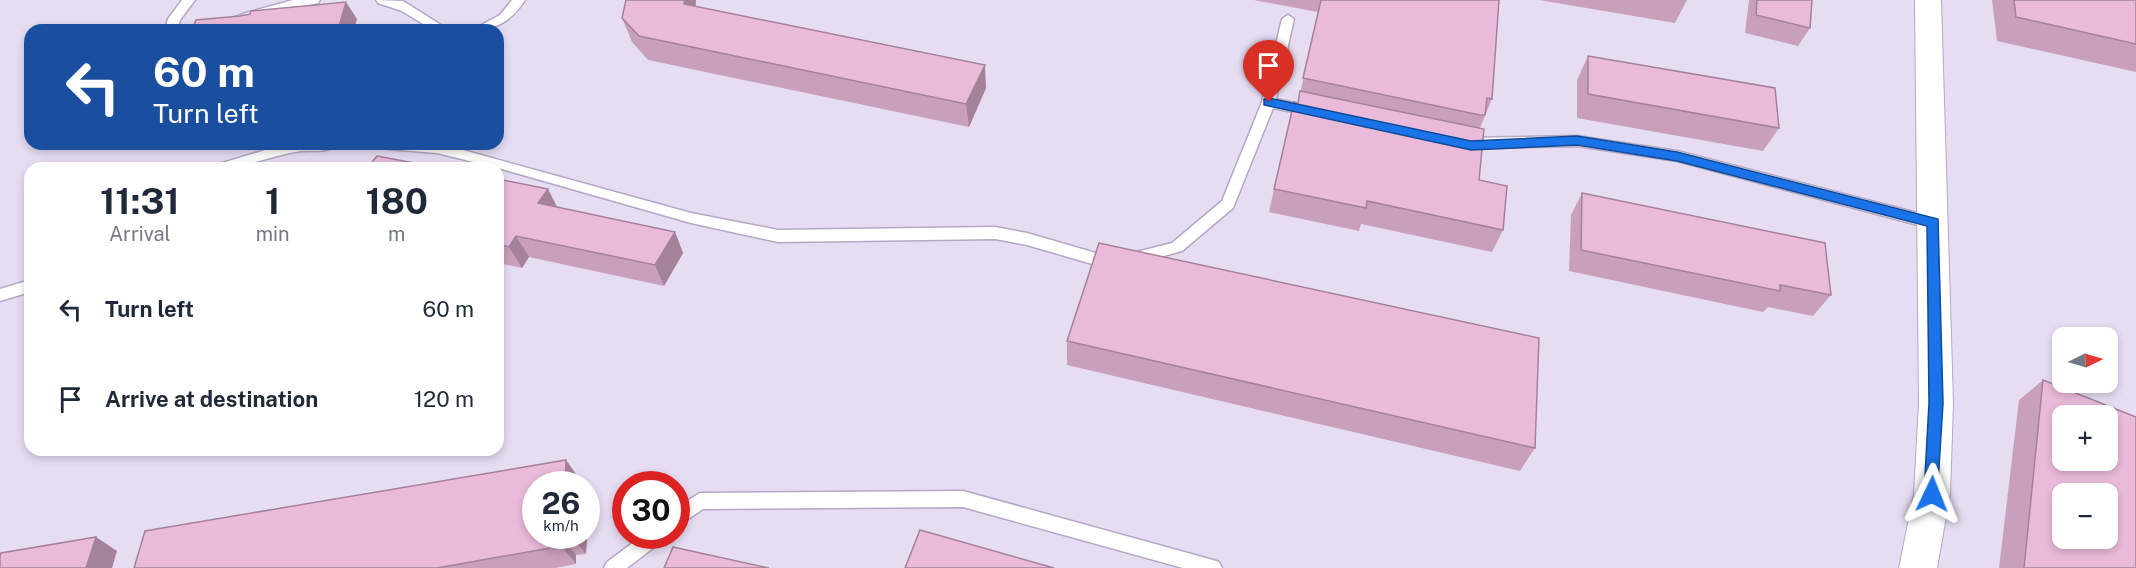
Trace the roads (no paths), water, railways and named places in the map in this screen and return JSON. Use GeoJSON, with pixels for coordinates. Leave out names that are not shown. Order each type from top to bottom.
{"type":"FeatureCollection","features":[{"type":"Feature","properties":{"kind":"street"},"geometry":{"type":"LineString","coordinates":[[1918,568],[1932,494],[1936,415],[1928,0]]}},
{"type":"Feature","properties":{"kind":"lane"},"geometry":{"type":"LineString","coordinates":[[173,24],[189,0]]}},
{"type":"Feature","properties":{"kind":"lane"},"geometry":{"type":"LineString","coordinates":[[226,24],[283,5],[314,0]]}},
{"type":"Feature","properties":{"kind":"lane"},"geometry":{"type":"LineString","coordinates":[[382,0],[412,9],[432,24]]}},
{"type":"Feature","properties":{"kind":"lane"},"geometry":{"type":"LineString","coordinates":[[491,24],[504,18],[519,0]]}},
{"type":"Feature","properties":{"kind":"lane"},"geometry":{"type":"LineString","coordinates":[[504,166],[691,218],[778,236],[995,233],[1027,239],[1113,264],[1177,248],[1228,204],[1269,102],[1288,19]]}},
{"type":"Feature","properties":{"kind":"lane"},"geometry":{"type":"LineString","coordinates":[[1269,102],[1325,114]]}},
{"type":"Feature","properties":{"kind":"lane"},"geometry":{"type":"LineString","coordinates":[[1448,140],[1471,145],[1577,141],[1677,156],[1933,223]]}},
{"type":"Feature","properties":{"kind":"lane"},"geometry":{"type":"LineString","coordinates":[[240,162],[258,155],[284,150]]}},
{"type":"Feature","properties":{"kind":"lane"},"geometry":{"type":"LineString","coordinates":[[448,150],[491,162]]}},
{"type":"Feature","properties":{"kind":"lane"},"geometry":{"type":"LineString","coordinates":[[0,295],[24,288]]}},
{"type":"Feature","properties":{"kind":"lane"},"geometry":{"type":"LineString","coordinates":[[690,508],[700,501],[963,499],[1213,568]]}},
{"type":"Feature","properties":{"kind":"lane"},"geometry":{"type":"LineString","coordinates":[[613,568],[638,549]]}}]}
